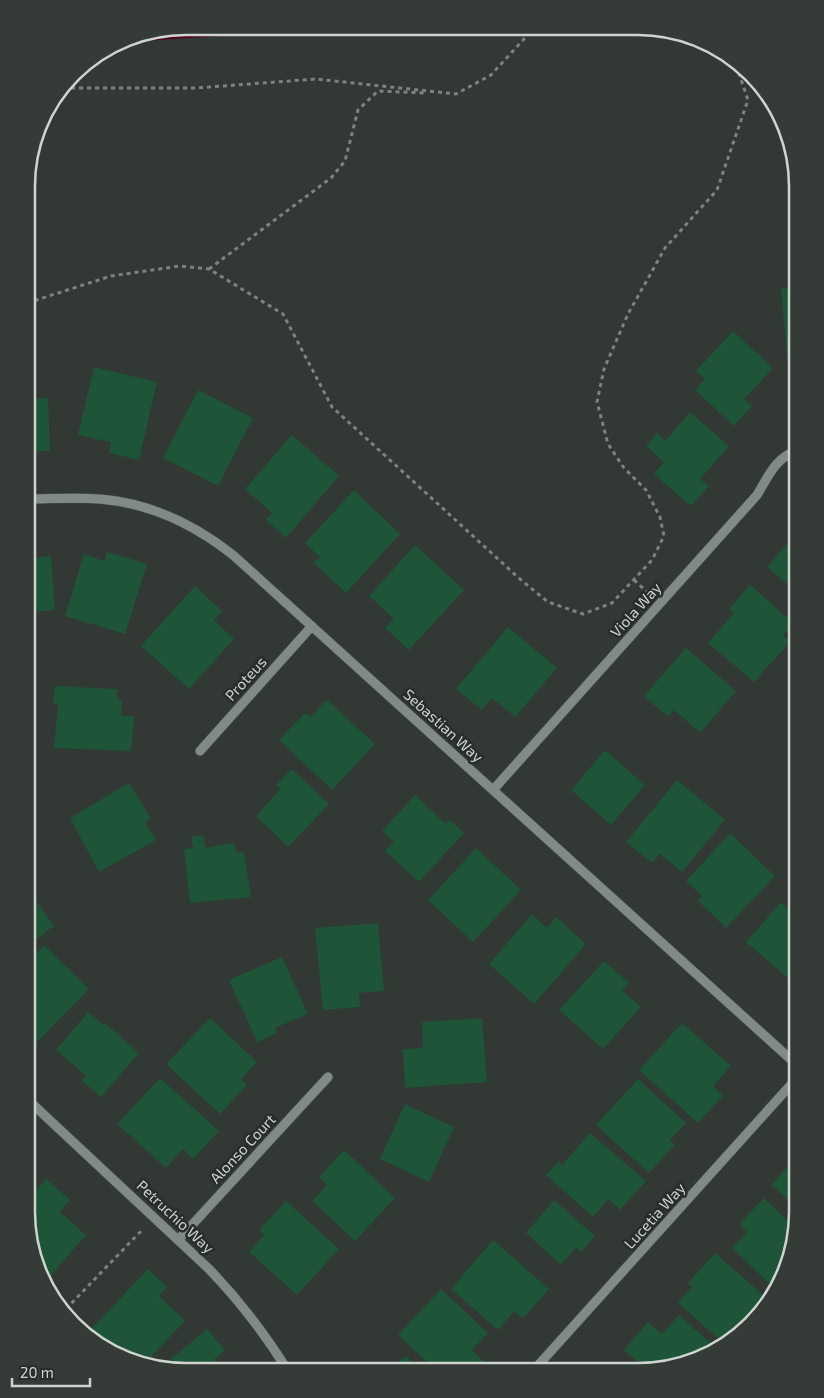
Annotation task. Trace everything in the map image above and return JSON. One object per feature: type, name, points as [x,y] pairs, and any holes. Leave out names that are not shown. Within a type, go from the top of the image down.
[{"type":"street","name":"Viola Way","points":[[493,790],[757,495],[773,468],[789,453]]},
{"type":"street","name":"Sebastian Way","points":[[35,499],[101,499],[129,503],[159,512],[188,524],[210,537],[233,555],[789,1057]]},
{"type":"street","name":"Proteus","points":[[200,751],[312,626]]},
{"type":"street","name":"Alonso Court","points":[[179,1239],[328,1077]]},
{"type":"street","name":"Lucetia Way","points":[[542,1363],[789,1087]]},
{"type":"street","name":"Petruchio Way","points":[[35,1106],[179,1239],[236,1296],[283,1363]]},
{"type":"path","points":[[209,269],[331,178],[345,161],[358,110],[378,91],[456,94],[491,75],[528,35]]},
{"type":"path","points":[[35,300],[111,276],[180,266],[209,269],[283,314],[332,406],[521,580],[548,602],[583,614],[612,603],[652,560],[664,536],[660,517],[646,490],[624,468],[608,444],[597,402],[604,369],[628,314],[665,248],[717,190],[731,154],[748,100],[739,74]]},
{"type":"path","points":[[70,88],[196,88],[316,79],[456,94]]},
{"type":"path","points":[[68,1307],[154,1216]]},
{"type":"building","points":[[789,288],[789,376],[781,289]]},
{"type":"building","points":[[733,331],[773,368],[744,399],[752,406],[734,426],[695,390],[705,379],[696,371]]},
{"type":"building","points":[[94,367],[157,382],[139,460],[109,453],[111,442],[78,435]]},
{"type":"building","points":[[198,390],[253,418],[218,486],[163,458]]},
{"type":"building","points":[[35,398],[48,398],[50,451],[35,451]]},
{"type":"building","points":[[690,412],[729,446],[700,479],[709,486],[691,506],[654,474],[664,462],[646,446],[657,433],[665,441]]},
{"type":"building","points":[[292,435],[339,476],[286,538],[266,520],[272,513],[245,489]]},
{"type":"building","points":[[354,490],[400,534],[346,593],[314,563],[320,557],[305,543]]},
{"type":"building","points":[[789,541],[789,585],[767,567]]},
{"type":"building","points":[[415,545],[464,590],[409,650],[385,628],[394,619],[369,596]]},
{"type":"building","points":[[107,552],[147,564],[125,634],[65,616],[84,554],[104,561]]},
{"type":"building","points":[[51,556],[55,610],[35,611],[35,557]]},
{"type":"building","points":[[750,585],[789,619],[789,628],[783,635],[789,643],[754,682],[708,643],[734,613],[729,609]]},
{"type":"building","points":[[195,586],[222,611],[214,620],[234,639],[189,689],[141,646]]},
{"type":"building","points":[[508,627],[557,668],[515,717],[492,698],[482,710],[456,689]]},
{"type":"building","points":[[686,648],[736,691],[700,733],[674,710],[668,717],[644,696]]},
{"type":"building","points":[[55,686],[117,689],[117,699],[122,700],[121,716],[134,716],[131,751],[54,748],[58,704],[53,704]]},
{"type":"building","points":[[327,700],[375,744],[332,790],[279,740],[305,713],[310,717]]},
{"type":"building","points":[[605,750],[645,785],[611,825],[571,790]]},
{"type":"building","points":[[292,769],[329,804],[288,847],[256,816],[280,789],[276,785]]},
{"type":"building","points":[[677,780],[725,820],[682,872],[660,854],[652,863],[626,842]]},
{"type":"building","points":[[129,783],[151,818],[145,822],[156,840],[99,872],[70,818]]},
{"type":"building","points":[[415,795],[446,824],[450,820],[464,833],[419,882],[385,851],[394,842],[382,831]]},
{"type":"building","points":[[730,833],[775,876],[726,928],[698,901],[702,896],[686,881]]},
{"type":"building","points":[[203,835],[206,848],[235,843],[236,853],[244,852],[251,897],[190,903],[184,849],[193,848],[191,837]]},
{"type":"building","points":[[476,848],[521,890],[473,942],[428,900]]},
{"type":"building","points":[[35,899],[54,926],[35,940]]},
{"type":"building","points":[[781,902],[789,909],[789,979],[746,942]]},
{"type":"building","points":[[532,914],[547,928],[556,917],[586,944],[534,1004],[489,964]]},
{"type":"building","points":[[378,923],[384,991],[359,993],[360,1007],[323,1010],[315,928]]},
{"type":"building","points":[[44,945],[89,989],[37,1042],[35,1040],[35,955]]},
{"type":"building","points":[[282,957],[308,1014],[275,1028],[277,1033],[257,1042],[229,980]]},
{"type":"building","points":[[604,961],[629,983],[622,990],[641,1007],[603,1049],[559,1010]]},
{"type":"building","points":[[88,1012],[103,1025],[105,1023],[139,1053],[101,1097],[82,1081],[86,1076],[56,1050]]},
{"type":"building","points":[[210,1018],[257,1062],[241,1079],[247,1085],[220,1114],[166,1064]]},
{"type":"building","points":[[482,1018],[487,1082],[405,1088],[403,1049],[423,1048],[422,1022]]},
{"type":"building","points":[[682,1023],[731,1066],[713,1086],[723,1096],[698,1123],[639,1070]]},
{"type":"building","points":[[160,1078],[219,1131],[193,1159],[183,1149],[166,1168],[117,1124]]},
{"type":"building","points":[[638,1079],[686,1123],[670,1140],[675,1145],[649,1173],[596,1125]]},
{"type":"building","points":[[405,1104],[454,1127],[429,1182],[380,1159]]},
{"type":"building","points":[[590,1133],[646,1181],[620,1210],[609,1199],[593,1217],[546,1175],[559,1161],[562,1165]]},
{"type":"building","points":[[344,1150],[395,1198],[355,1241],[312,1201],[327,1185],[319,1177]]},
{"type":"building","points":[[789,1165],[789,1201],[771,1185]]},
{"type":"building","points":[[46,1179],[70,1200],[60,1212],[86,1235],[49,1277],[38,1242],[35,1222],[35,1191]]},
{"type":"building","points":[[764,1198],[789,1222],[781,1261],[770,1284],[732,1248],[747,1232],[739,1224]]},
{"type":"building","points":[[554,1200],[595,1236],[581,1252],[576,1247],[561,1265],[526,1233]]},
{"type":"building","points":[[286,1201],[339,1249],[297,1295],[249,1252],[264,1235],[259,1230]]},
{"type":"building","points":[[493,1240],[549,1289],[523,1318],[514,1311],[498,1330],[451,1289]]},
{"type":"building","points":[[715,1253],[764,1296],[738,1326],[719,1340],[678,1303],[692,1287],[688,1283]]},
{"type":"building","points":[[148,1269],[167,1287],[159,1296],[185,1321],[149,1358],[128,1352],[110,1343],[92,1328]]},
{"type":"building","points":[[441,1289],[488,1333],[472,1350],[484,1362],[428,1363],[398,1335]]},
{"type":"building","points":[[679,1315],[712,1344],[696,1352],[658,1362],[639,1363],[624,1350],[648,1322],[662,1334]]},
{"type":"building","points":[[207,1329],[225,1350],[214,1360],[216,1363],[167,1362]]},
{"type":"building","points":[[408,1356],[411,1363],[395,1363]]}]
